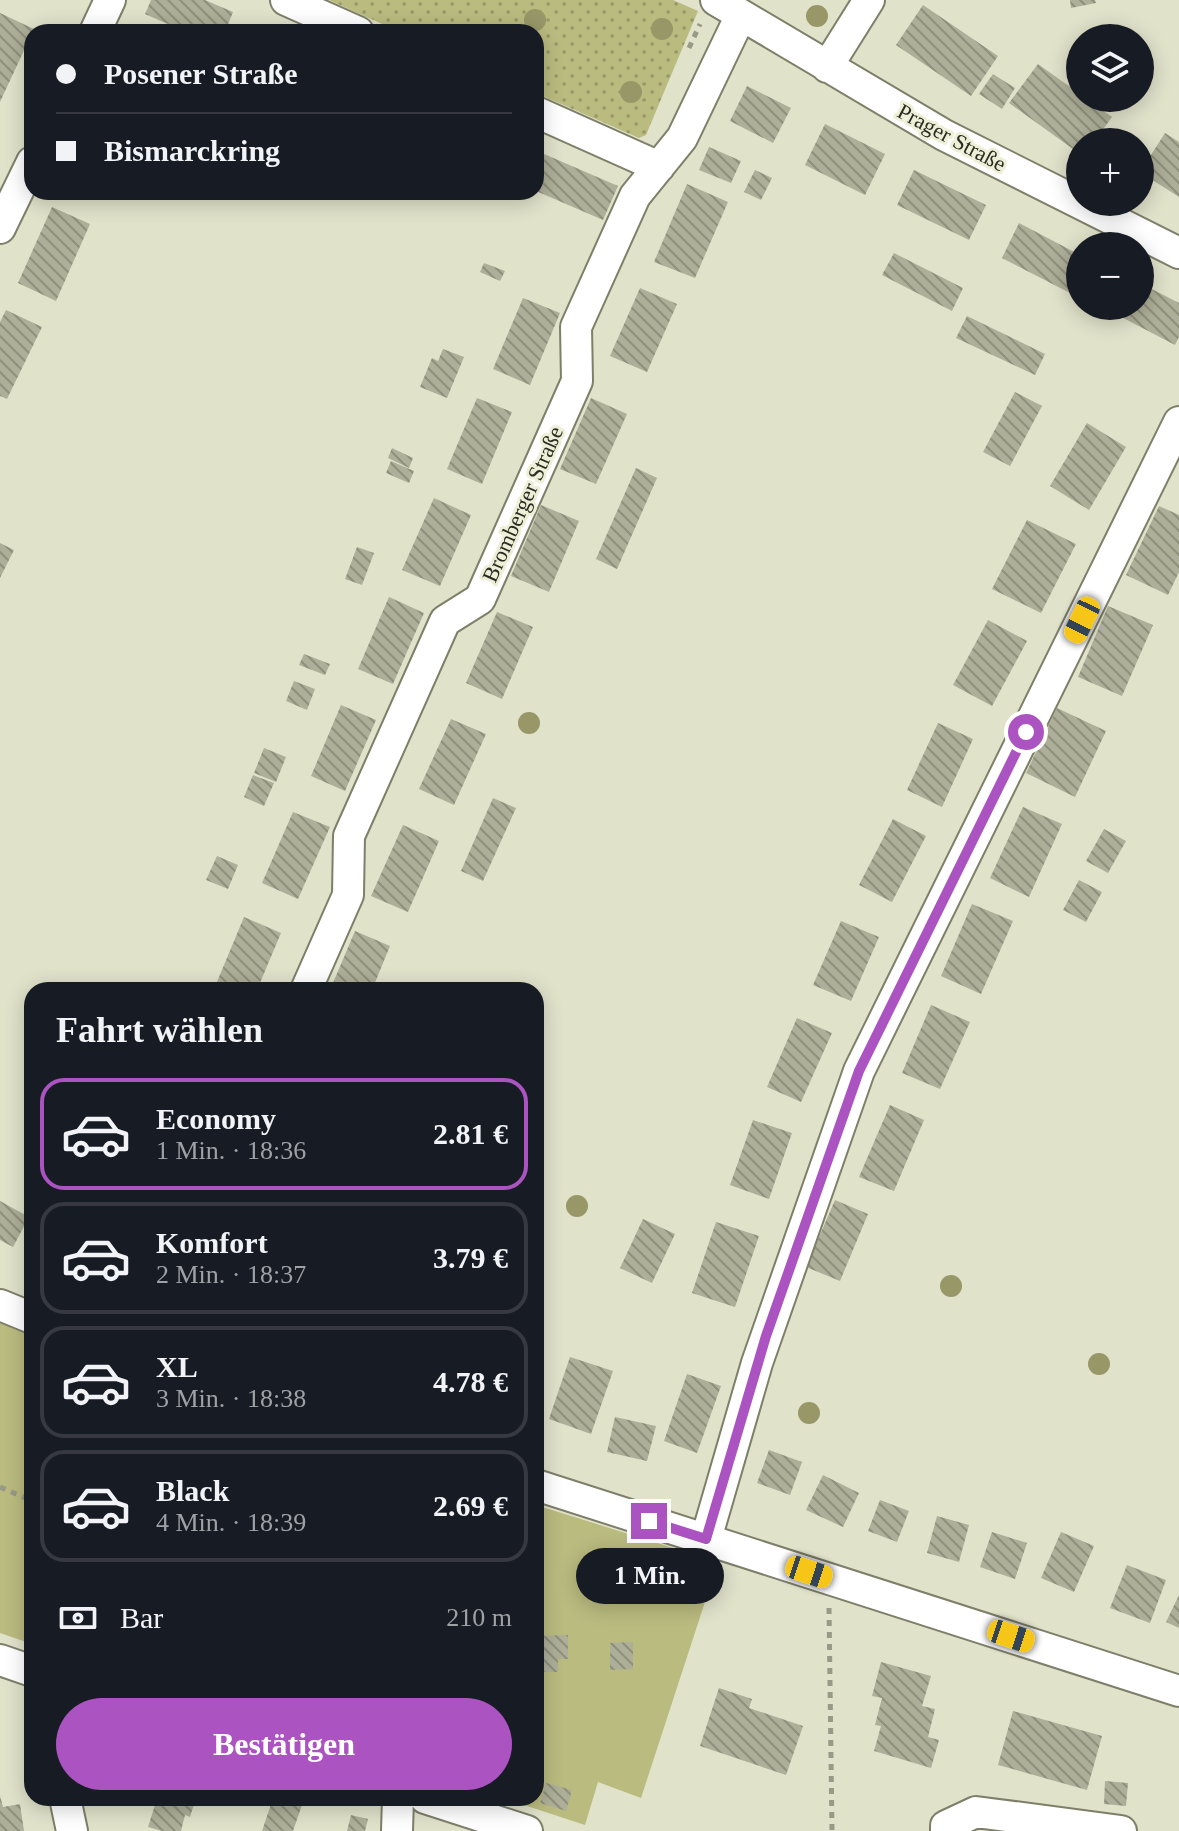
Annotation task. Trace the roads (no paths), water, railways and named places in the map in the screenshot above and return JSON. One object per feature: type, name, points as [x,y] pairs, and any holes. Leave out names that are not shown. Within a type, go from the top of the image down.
[{"type":"street","points":[[99,24],[110,0]]},
{"type":"street","points":[[286,0],[340,24]]},
{"type":"street","points":[[827,67],[869,0]]},
{"type":"street","name":"Prager Straße","points":[[732,6],[827,67],[944,135],[1179,253]]},
{"type":"street","name":"Bromberger Straße","points":[[310,982],[348,895],[349,836],[445,621],[480,599],[577,381],[576,327],[635,196],[682,138],[732,6]]},
{"type":"street","points":[[544,116],[659,167]]},
{"type":"street","points":[[0,228],[24,178]]},
{"type":"street","points":[[706,1539],[762,1350],[859,1071],[1179,422]]},
{"type":"street","points":[[0,1305],[24,1315]]},
{"type":"street","points":[[544,1488],[1179,1691]]},
{"type":"street","points":[[0,1660],[24,1668]]},
{"type":"street","points":[[67,1806],[72,1831]]},
{"type":"street","points":[[397,1831],[398,1806]]},
{"type":"street","points":[[450,1806],[527,1831]]},
{"type":"street","points":[[946,1831],[946,1826],[976,1812],[1121,1831]]}]
